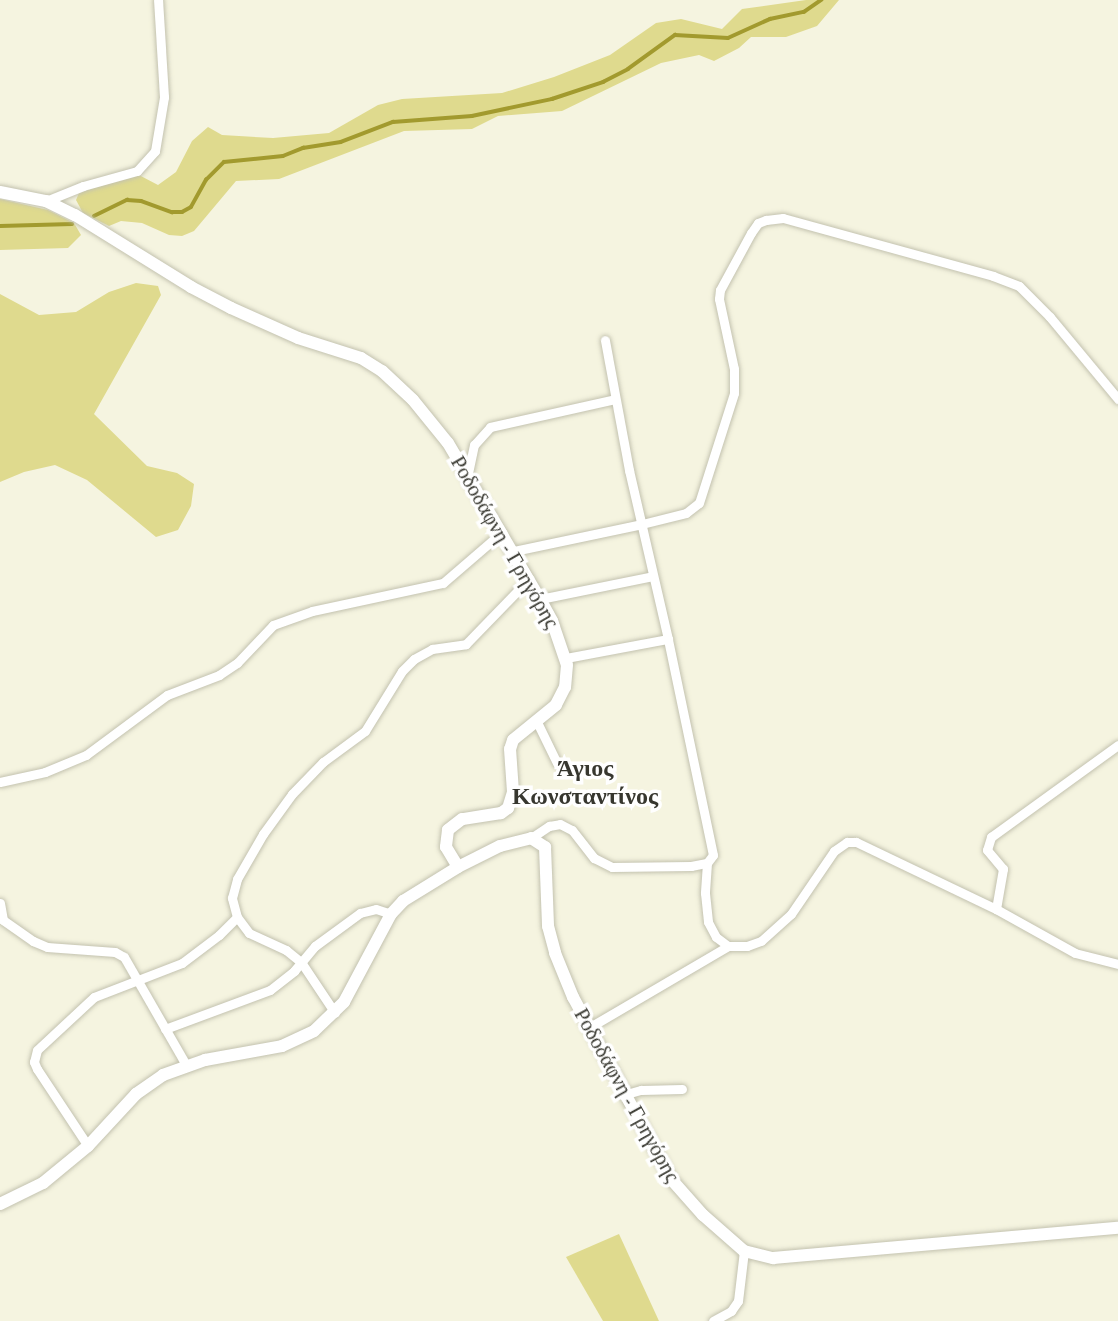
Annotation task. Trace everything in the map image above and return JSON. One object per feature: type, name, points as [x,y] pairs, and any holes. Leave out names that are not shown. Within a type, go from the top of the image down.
[{"type":"main road","name":"Ροδοδάφνη - Γρηγόρης","points":[[0,192],[46,201],[75,215],[191,287],[231,308],[298,338],[361,358],[382,371],[429,418],[468,473],[540,599],[566,658],[567,677],[556,705],[517,734],[510,749],[513,792],[508,808],[502,813],[462,819],[448,830],[446,847],[458,867]]},
{"type":"main road","name":"Ροδοδάφνη - Γρηγόρης","points":[[531,838],[545,847],[546,908],[555,953],[564,979],[623,1094],[671,1179],[703,1215],[744,1251]]},
{"type":"main road","points":[[0,1204],[43,1183],[88,1146],[136,1094],[163,1075],[186,1065],[289,1043],[314,1031],[335,1013],[353,988],[391,914],[413,894],[500,846],[531,838]]},
{"type":"main road","points":[[744,1251],[773,1258],[1118,1228]]},
{"type":"street","points":[[46,201],[83,186],[136,171],[155,151],[164,97],[158,0]]},
{"type":"street","points":[[514,551],[686,513],[703,497],[735,379],[719,299],[720,290],[751,233],[758,223],[766,220],[783,218],[993,276],[1019,286],[1050,317],[1118,398]]},
{"type":"street","points":[[605,340],[615,399],[713,847],[713,855],[707,863],[705,894],[708,922],[716,937],[728,946]]},
{"type":"street","points":[[468,473],[474,445],[490,427],[615,399]]},
{"type":"street","points":[[0,782],[45,772],[86,755],[167,695],[219,675],[237,663],[273,625],[312,611],[443,583],[502,532]]},
{"type":"street","points":[[540,599],[653,576]]},
{"type":"street","points":[[335,1013],[301,962],[286,950],[249,933],[237,916],[232,898],[237,879],[263,834],[292,793],[323,762],[365,730],[402,671],[414,659],[432,649],[467,644],[529,579]]},
{"type":"street","points":[[566,658],[668,639]]},
{"type":"street","points":[[536,720],[557,763]]},
{"type":"street","points":[[996,909],[1003,869],[987,850],[991,836],[1118,746]]},
{"type":"street","points":[[531,838],[554,824],[560,824],[572,830],[594,858],[612,867],[691,866],[707,863]]},
{"type":"street","points":[[590,1027],[728,946],[754,944],[781,924],[811,888],[825,862],[847,842],[869,847],[996,909],[1075,953],[1118,964]]},
{"type":"street","points":[[0,903],[3,920],[20,934],[47,947],[115,951],[124,957],[186,1065]]},
{"type":"street","points":[[165,1029],[262,994],[280,984],[315,946],[360,913],[376,909],[391,914]]},
{"type":"street","points":[[88,1146],[37,1069],[34,1055],[41,1045],[94,996],[191,957],[237,916]]},
{"type":"street","points":[[623,1094],[641,1090],[682,1089]]},
{"type":"street","points":[[713,1321],[731,1311],[738,1301],[744,1251]]},
{"type":"shaded area","points":[[806,0],[839,0],[817,26],[786,37],[751,37],[739,48],[714,61],[699,55],[661,63],[562,111],[498,116],[472,129],[404,131],[279,179],[236,181],[194,231],[182,236],[169,235],[142,223],[121,221],[109,226],[83,213],[76,200],[79,193],[137,174],[158,185],[176,172],[192,141],[208,127],[222,135],[273,138],[329,133],[378,105],[402,99],[502,93],[554,77],[610,55],[656,23],[681,19],[722,29],[742,9]]},
{"type":"shaded area","points":[[0,199],[48,210],[74,223],[81,235],[68,248],[0,250]]},
{"type":"shaded area","points":[[136,283],[158,286],[161,295],[94,414],[147,466],[177,473],[194,484],[191,506],[178,530],[156,537],[87,480],[55,465],[24,472],[0,482],[0,294],[39,315],[76,312],[109,292]]},
{"type":"shaded area","points":[[619,1234],[659,1321],[603,1321],[566,1257]]},
{"type":"waterway","points":[[94,216],[127,200],[141,201],[172,212],[182,212],[191,207],[206,180],[224,162],[283,156],[303,148],[341,142],[393,122],[472,116],[552,99],[603,82],[628,69],[675,35],[728,38],[770,19],[804,12],[821,0]]},
{"type":"waterway","points":[[0,226],[72,224]]},
{"type":"district","name":"Άγιος Κωνσταντίνος","points":[[585,782]]}]
